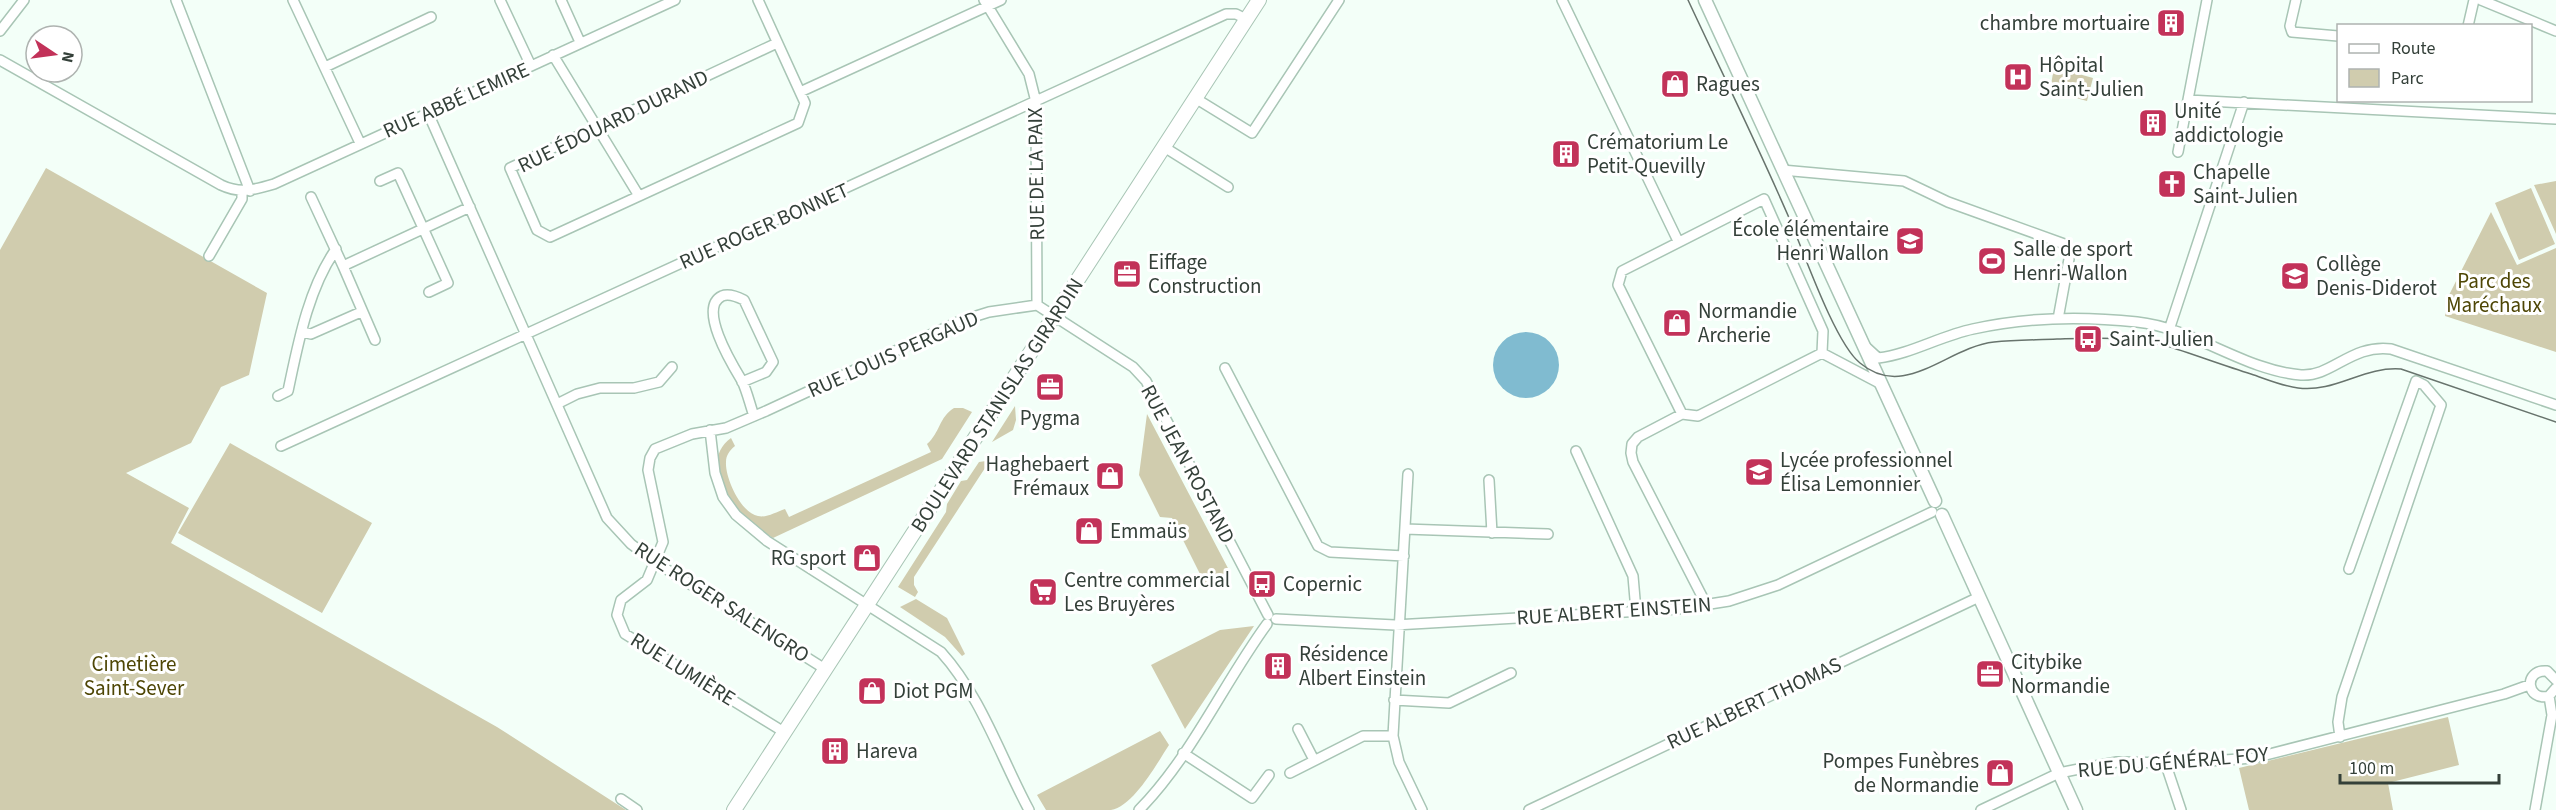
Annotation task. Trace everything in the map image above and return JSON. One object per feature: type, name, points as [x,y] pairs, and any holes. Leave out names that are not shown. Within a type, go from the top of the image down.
[{"type":"main road","name":"BOULEVARD STANISLAS GIRARDIN","points":[[734,810],[1259,0]]},
{"type":"street","points":[[0,31],[24,0]]},
{"type":"street","points":[[176,0],[242,191],[242,199],[209,256]]},
{"type":"street","points":[[293,0],[360,143]]},
{"type":"street","points":[[500,0],[531,66]]},
{"type":"street","points":[[561,0],[580,42]]},
{"type":"street","name":"RUE ABBÉ LEMIRE","points":[[242,191],[274,184],[675,0]]},
{"type":"street","points":[[553,55],[639,196],[798,123],[805,103],[758,0]]},
{"type":"street","points":[[800,92],[986,3],[1001,0]]},
{"type":"street","points":[[1195,98],[1252,133],[1339,0]]},
{"type":"street","points":[[1562,0],[1678,241]]},
{"type":"street","points":[[1705,0],[1936,509],[1979,597],[2076,810]]},
{"type":"street","points":[[2178,152],[2207,0]]},
{"type":"street","points":[[2296,0],[2290,26],[2292,32],[2337,36]]},
{"type":"street","points":[[2468,24],[2474,0]]},
{"type":"street","points":[[2481,0],[2556,31]]},
{"type":"street","name":"RUE DE LA PAIX","points":[[986,3],[1029,74],[1036,102],[1037,305]]},
{"type":"street","name":"RUE ROGER BONNET","points":[[280,446],[1227,14],[1236,14],[1246,20]]},
{"type":"street","points":[[325,68],[431,17]]},
{"type":"street","name":"RUE ÉDOUARD DURAND","points":[[639,196],[550,237],[537,230],[510,168],[777,43]]},
{"type":"street","points":[[0,60],[242,191]]},
{"type":"street","points":[[2188,100],[2556,119]]},
{"type":"street","points":[[2169,330],[2244,102]]},
{"type":"street","name":"RUE ROGER SALENGRO","points":[[428,113],[607,518],[631,544],[656,562],[825,669]]},
{"type":"street","points":[[1164,147],[1228,187]]},
{"type":"street","points":[[1782,170],[1904,181],[1948,202],[2067,244],[2069,259],[2058,319]]},
{"type":"street","points":[[380,181],[398,173],[448,283],[429,292]]},
{"type":"street","points":[[311,197],[375,340]]},
{"type":"street","points":[[1682,414],[1618,285],[1622,271],[1764,199],[1823,331],[1822,354]]},
{"type":"street","points":[[343,266],[470,207]]},
{"type":"street","points":[[278,396],[288,391],[302,332],[319,280],[336,249]]},
{"type":"street","points":[[742,382],[766,372],[773,362],[744,300],[727,295],[719,297],[715,304],[716,328],[730,364],[742,382],[754,416]]},
{"type":"street","points":[[1037,305],[1054,316]]},
{"type":"street","name":"RUE LOUIS PERGAUD","points":[[656,562],[663,542],[648,470],[650,458],[655,449],[668,442],[710,430],[726,428],[960,321],[990,312],[1037,305]]},
{"type":"street","points":[[302,332],[311,334],[361,312]]},
{"type":"street","name":"RUE JEAN ROSTAND","points":[[1054,316],[1133,367],[1146,381],[1270,619]]},
{"type":"street","points":[[1862,343],[1878,358],[1896,356],[1972,329],[2033,320],[2136,322],[2169,330],[2239,357],[2301,375],[2322,370],[2370,348],[2391,349],[2556,405]]},
{"type":"street","points":[[1822,354],[1881,384]]},
{"type":"street","points":[[1707,606],[1633,462],[1632,444],[1638,438],[1682,414],[1698,416],[1822,354]]},
{"type":"street","points":[[557,404],[577,394],[600,388],[634,388],[659,382],[672,367]]},
{"type":"street","points":[[1225,368],[1318,546],[1330,552],[1404,556]]},
{"type":"street","points":[[2340,737],[2338,722],[2342,697],[2441,405],[2424,385],[2415,381],[2349,568]]},
{"type":"street","points":[[710,430],[715,473],[723,496],[736,515],[767,541],[941,652],[955,667],[970,692],[1029,810]]},
{"type":"street","points":[[1576,451],[1633,576],[1636,611]]},
{"type":"street","points":[[1408,474],[1393,736],[1398,762],[1422,810]]},
{"type":"street","points":[[1489,480],[1492,533]]},
{"type":"street","name":"RUE ALBERT EINSTEIN","points":[[1270,619],[1400,625],[1707,606],[1754,595],[1778,585],[1936,509]]},
{"type":"street","points":[[1405,530],[1548,534]]},
{"type":"street","name":"RUE LUMIÈRE","points":[[656,562],[646,580],[621,600],[617,615],[625,634],[784,732]]},
{"type":"street","name":"RUE ALBERT THOMAS","points":[[1529,810],[1979,597]]},
{"type":"street","points":[[1139,810],[1154,795],[1183,753],[1270,619]]},
{"type":"street","name":"RUE DU GÉNÉRAL FOY","points":[[1981,810],[2060,773],[2117,762],[2254,758],[2504,694],[2529,685],[2532,677],[2539,671],[2554,674]]},
{"type":"street","points":[[1394,700],[1449,703],[1511,673]]},
{"type":"street","points":[[2529,685],[2536,696],[2549,696],[2556,688]]},
{"type":"street","points":[[2535,810],[2552,715],[2549,696]]},
{"type":"street","points":[[1298,729],[1314,760]]},
{"type":"street","points":[[1290,773],[1363,736],[1393,736]]},
{"type":"street","points":[[1183,753],[1252,798],[1269,775]]},
{"type":"street","points":[[2165,762],[2181,810]]},
{"type":"street","points":[[621,799],[637,810]]},
{"type":"green space","points":[[2054,67],[2093,78],[2087,101],[2050,91]]},
{"type":"green space","name":"Cimetière Saint-Sever","points":[[46,168],[267,293],[249,375],[221,387],[191,443],[126,473],[189,508],[171,543],[497,727],[626,810],[0,810],[0,250]]},
{"type":"green space","name":"Parc des Maréchaux","points":[[2556,181],[2556,234],[2534,185]]},
{"type":"green space","points":[[2531,188],[2555,244],[2519,260],[2495,203]]},
{"type":"green space","name":"Parc des Maréchaux","points":[[2491,212],[2517,265],[2556,248],[2556,352],[2445,316],[2448,297]]},
{"type":"green space","points":[[1015,406],[1016,420],[1013,430],[992,442]]},
{"type":"green space","points":[[954,408],[963,408],[972,412],[942,459],[773,538],[744,518],[721,484],[718,459],[722,448],[731,438],[735,446],[726,459],[726,469],[740,502],[746,509],[758,516],[785,509],[789,517],[931,452],[927,444],[935,435],[945,416]]},
{"type":"green space","points":[[1147,414],[1230,572],[1205,584],[1172,518],[1160,517],[1139,475]]},
{"type":"green space","points":[[230,443],[372,523],[322,613],[178,533]]},
{"type":"green space","points":[[986,461],[987,465],[914,577],[914,585],[918,592],[915,597],[898,587],[946,512],[947,504],[961,481],[967,480],[979,462]]},
{"type":"green space","points":[[916,599],[947,618],[965,654],[962,656],[945,637],[900,607]]},
{"type":"green space","points":[[1254,626],[1185,729],[1151,665],[1220,630]]},
{"type":"green space","points":[[2448,717],[2459,765],[2388,783],[2393,810],[2249,810],[2239,768]]},
{"type":"green space","points":[[1160,731],[1169,745],[1144,783],[1120,807],[1111,810],[1046,810],[1037,795]]},
{"type":"water","points":[[1526,332],[1539,334],[1554,347],[1559,365],[1557,378],[1544,393],[1526,398],[1513,396],[1498,383],[1493,365],[1495,352],[1508,337]]},
{"type":"tram line","points":[[1688,0],[1778,192],[1840,337],[1860,363],[1877,373],[1893,376],[1910,374],[1977,346],[1994,342],[2084,338],[2124,339],[2164,345],[2298,388],[2324,387],[2374,371],[2401,369],[2556,422]]},
{"type":"place","name":"chambre mortuaire","points":[[2171,23]]},
{"type":"place","name":"Hôpital Saint-Julien","points":[[2018,77]]},
{"type":"place","name":"Ragues","points":[[1675,84]]},
{"type":"place","name":"Unité addictologie","points":[[2153,123]]},
{"type":"place","name":"Crématorium Le Petit-Quevilly","points":[[1566,154]]},
{"type":"place","name":"Chapelle Saint-Julien","points":[[2172,184]]},
{"type":"place","name":"École élémentaire Henri Wallon","points":[[1910,241]]},
{"type":"place","name":"Salle de sport Henri-Wallon","points":[[1992,261]]},
{"type":"place","name":"Eiffage Construction","points":[[1127,274]]},
{"type":"place","name":"Collège Denis-Diderot","points":[[2295,276]]},
{"type":"place","name":"Normandie Archerie","points":[[1677,323]]},
{"type":"place","name":"Saint-Julien","points":[[2088,339]]},
{"type":"place","name":"Pygma","points":[[1050,387]]},
{"type":"place","name":"Lycée professionnel Élisa Lemonnier","points":[[1759,472]]},
{"type":"place","name":"Haghebaert Frémaux","points":[[1110,476]]},
{"type":"place","name":"Emmaüs","points":[[1089,531]]},
{"type":"place","name":"RG sport","points":[[867,558]]},
{"type":"place","name":"Copernic","points":[[1262,584]]},
{"type":"place","name":"Centre commercial Les Bruyères","points":[[1043,592]]},
{"type":"place","name":"Résidence Albert Einstein","points":[[1278,666]]},
{"type":"place","name":"Citybike Normandie","points":[[1990,674]]},
{"type":"place","name":"Diot PGM","points":[[872,691]]},
{"type":"place","name":"Hareva","points":[[835,751]]},
{"type":"place","name":"Pompes Funèbres de Normandie","points":[[2000,773]]}]
